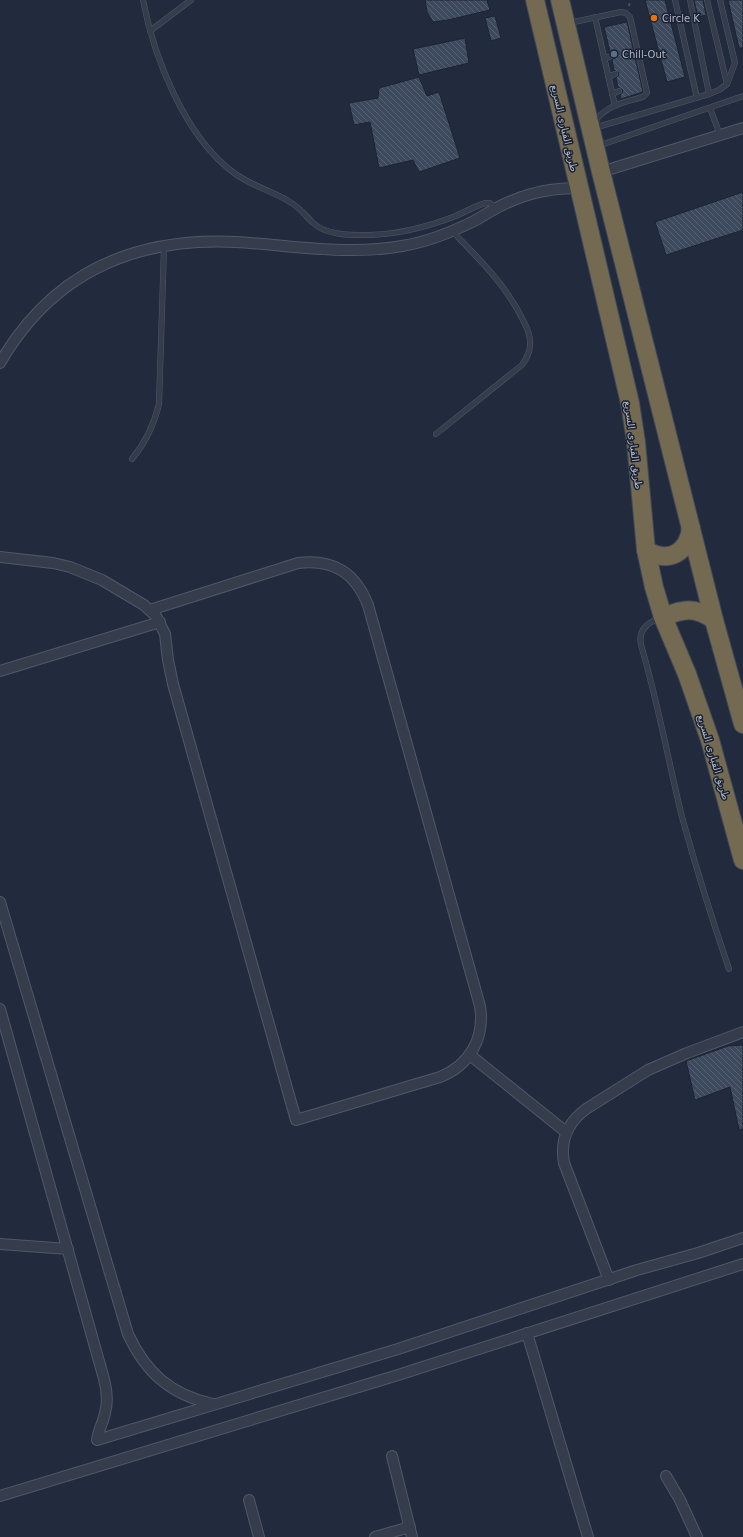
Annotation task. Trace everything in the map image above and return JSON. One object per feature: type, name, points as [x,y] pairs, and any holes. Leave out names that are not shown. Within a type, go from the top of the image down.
[{"type":"highway","name":"طريق القبارى السريع","points":[[535,0],[630,403],[636,442],[646,550],[654,587],[663,617],[687,674],[710,740],[743,860]]},
{"type":"highway","points":[[560,0],[601,172],[714,620],[743,724]]},
{"type":"highway","points":[[646,550],[654,555],[663,557],[676,554],[686,545],[690,537],[691,528]]},
{"type":"highway","points":[[663,617],[677,611],[692,610],[707,615],[714,620]]},
{"type":"street","points":[[601,172],[743,128]]},
{"type":"street","points":[[0,364],[13,342],[34,316],[64,288],[98,267],[117,258],[164,247],[212,242],[236,242],[352,250],[378,250],[428,240],[452,231],[476,220],[495,208],[530,194],[552,190],[579,188]]},
{"type":"street","points":[[0,557],[53,563],[86,572],[107,582],[150,610],[160,622],[165,634],[168,660],[175,691],[296,1120],[440,1077],[453,1070],[470,1055],[479,1037],[482,1016],[368,605],[362,591],[353,579],[341,570],[328,564],[313,562],[298,563],[150,610]]},
{"type":"street","points":[[0,671],[160,622]]},
{"type":"street","points":[[0,902],[128,1334],[135,1350],[144,1364],[168,1386],[183,1395],[198,1401],[215,1405]]},
{"type":"street","points":[[0,1009],[107,1390],[105,1413],[97,1440],[398,1349],[609,1280],[698,1254],[743,1238]]},
{"type":"street","points":[[609,1280],[564,1163],[562,1148],[569,1126],[579,1114],[642,1073],[681,1055],[743,1032]]},
{"type":"street","points":[[470,1055],[566,1132]]},
{"type":"street","points":[[0,1244],[68,1249]]},
{"type":"street","points":[[0,1496],[398,1375],[743,1264]]},
{"type":"street","points":[[527,1333],[588,1537]]},
{"type":"street","points":[[392,1456],[412,1537]]},
{"type":"street","points":[[666,1476],[680,1500],[698,1537]]},
{"type":"street","points":[[249,1500],[259,1537]]},
{"type":"street","points":[[375,1537],[410,1527]]},
{"type":"lane","points":[[143,0],[150,31],[159,60],[173,91],[198,136],[214,156],[223,164],[245,180],[291,202],[319,228],[335,233],[370,235],[382,234],[431,224],[486,203],[490,203],[495,208]]},
{"type":"lane","points":[[150,31],[191,0]]},
{"type":"lane","points":[[674,0],[697,98]]},
{"type":"lane","points":[[690,0],[709,94]]},
{"type":"lane","points":[[707,0],[726,84]]},
{"type":"lane","points":[[591,129],[720,90],[726,84],[735,60],[720,0]]},
{"type":"lane","points":[[566,24],[621,12],[626,13],[630,17],[634,45],[642,79],[647,91],[645,96],[615,106],[601,114],[591,129]]},
{"type":"lane","points":[[594,18],[615,106]]},
{"type":"lane","points":[[604,59],[611,56]]},
{"type":"lane","points":[[608,77],[615,74]]},
{"type":"lane","points":[[612,94],[619,91]]},
{"type":"lane","points":[[596,147],[743,96]]},
{"type":"lane","points":[[710,108],[720,135]]},
{"type":"lane","points":[[436,434],[522,365],[529,353],[530,346],[528,331],[510,297],[492,272],[452,231]]},
{"type":"lane","points":[[132,459],[140,449],[152,428],[159,404],[164,247]]},
{"type":"lane","points":[[663,617],[651,621],[643,629],[640,640],[654,691],[683,818],[729,969]]},
{"type":"building","points":[[425,0],[487,0],[490,10],[433,22],[427,12]]},
{"type":"building","points":[[645,0],[665,0],[685,77],[667,82]]},
{"type":"building","points":[[694,0],[703,0],[706,15],[698,17]]},
{"type":"building","points":[[728,0],[743,0],[743,48],[739,48]]},
{"type":"building","points":[[495,16],[501,38],[491,41],[485,18]]},
{"type":"building","points":[[627,22],[643,92],[621,99],[620,95],[623,90],[618,87],[616,78],[619,73],[614,70],[612,60],[615,55],[610,52],[604,27]]},
{"type":"building","points":[[465,38],[469,63],[419,75],[413,49]]},
{"type":"building","points":[[419,77],[427,96],[439,92],[460,158],[419,172],[413,160],[379,168],[370,122],[354,125],[349,103],[378,98],[379,88]]},
{"type":"building","points":[[743,192],[743,230],[666,255],[655,222]]},
{"type":"building","points":[[743,1045],[743,1129],[739,1130],[730,1087],[695,1100],[686,1061],[728,1046]]},
{"type":"place","name":"Circle K","points":[[654,18]]},
{"type":"place","name":"Chill-Out","points":[[614,54]]}]
